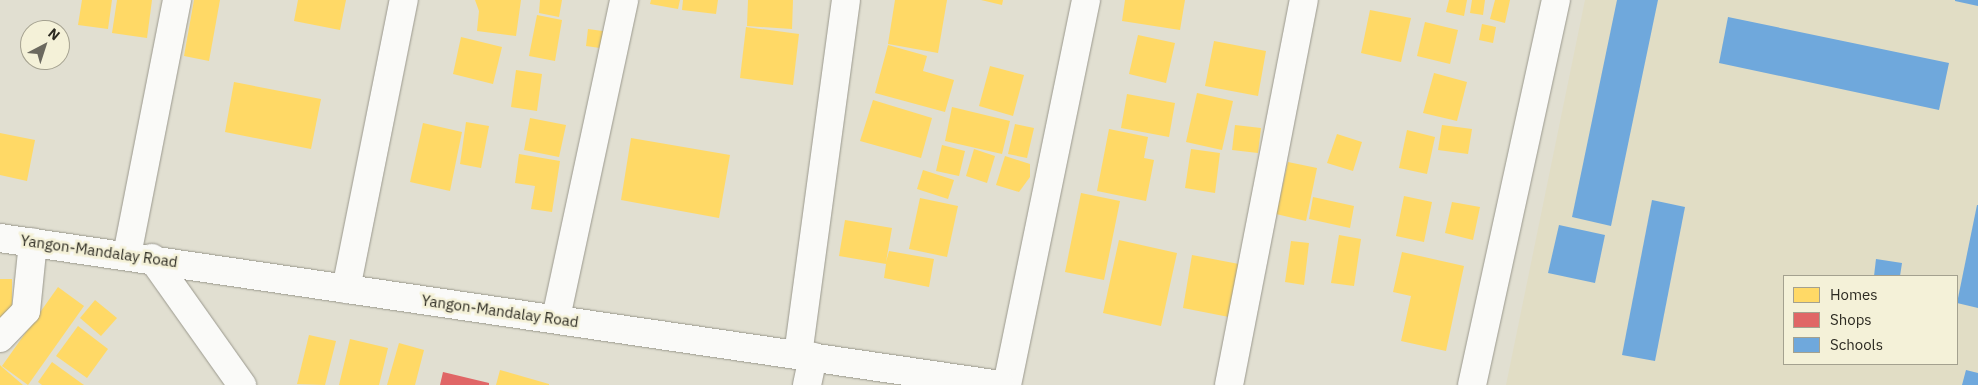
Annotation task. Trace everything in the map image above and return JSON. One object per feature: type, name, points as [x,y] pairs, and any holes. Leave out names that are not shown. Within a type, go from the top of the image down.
[{"type":"main road","points":[[177,0],[140,256],[242,385]]},
{"type":"main road","points":[[346,289],[404,0]]},
{"type":"main road","points":[[556,318],[624,0]]},
{"type":"main road","points":[[807,385],[805,356],[846,0]]},
{"type":"main road","points":[[1007,385],[1086,0]]},
{"type":"main road","points":[[1230,385],[1304,0]]},
{"type":"main road","points":[[1472,385],[1556,0]]},
{"type":"main road","name":"Yangon-Mandalay Road","points":[[0,238],[140,256],[346,289],[556,318],[1000,385]]},
{"type":"main road","points":[[0,338],[26,311],[33,242]]},
{"type":"shaded area","points":[[1585,0],[1978,0],[1978,385],[1506,385]]},
{"type":"building: Homes","points":[[82,0],[112,0],[108,29],[78,25]]},
{"type":"building: Homes","points":[[117,0],[152,0],[147,38],[112,33]]},
{"type":"building: Homes","points":[[194,0],[220,0],[209,61],[184,56]]},
{"type":"building: Homes","points":[[298,0],[346,0],[340,30],[294,21]]},
{"type":"building: Homes","points":[[475,0],[521,0],[516,36],[477,31],[479,11]]},
{"type":"building: Homes","points":[[540,0],[562,0],[559,17],[539,13]]},
{"type":"building: Homes","points":[[651,0],[680,0],[678,9],[650,4]]},
{"type":"building: Homes","points":[[683,0],[718,0],[716,14],[682,10]]},
{"type":"building: Homes","points":[[748,0],[793,0],[792,29],[747,26]]},
{"type":"building: Homes","points":[[895,0],[947,0],[938,53],[888,44]]},
{"type":"building: Homes","points":[[981,0],[1003,0],[1002,5]]},
{"type":"building: Homes","points":[[1125,0],[1185,0],[1180,30],[1122,21]]},
{"type":"building: Homes","points":[[1449,0],[1467,0],[1464,16],[1446,12]]},
{"type":"building: Homes","points":[[1472,0],[1485,0],[1483,15],[1470,13]]},
{"type":"building: Homes","points":[[1495,0],[1510,0],[1505,23],[1490,19]]},
{"type":"building: Homes","points":[[1370,10],[1411,18],[1401,62],[1361,53]]},
{"type":"building: Homes","points":[[537,15],[562,20],[555,61],[529,56]]},
{"type":"building: Homes","points":[[1425,22],[1458,30],[1450,64],[1417,56]]},
{"type":"building: Homes","points":[[1482,24],[1496,27],[1493,43],[1479,40]]},
{"type":"building: Homes","points":[[746,27],[799,34],[793,85],[740,78]]},
{"type":"building: Homes","points":[[588,29],[610,32],[607,49],[586,46]]},
{"type":"building: Homes","points":[[1138,35],[1175,43],[1166,83],[1129,74]]},
{"type":"building: Homes","points":[[461,37],[502,47],[493,84],[453,74]]},
{"type":"building: Homes","points":[[1214,41],[1266,51],[1258,96],[1205,86]]},
{"type":"building: Homes","points":[[888,45],[927,56],[923,71],[954,80],[945,112],[875,93]]},
{"type":"building: Homes","points":[[990,66],[1024,75],[1013,116],[979,106]]},
{"type":"building: Homes","points":[[516,70],[542,74],[537,111],[511,107]]},
{"type":"building: Homes","points":[[1434,73],[1467,82],[1457,121],[1423,113]]},
{"type":"building: Homes","points":[[234,82],[321,99],[311,149],[225,132]]},
{"type":"building: Homes","points":[[1197,93],[1233,101],[1222,150],[1186,142]]},
{"type":"building: Homes","points":[[1127,94],[1175,103],[1169,137],[1121,128]]},
{"type":"building: Homes","points":[[873,100],[932,118],[921,158],[860,141]]},
{"type":"building: Homes","points":[[952,107],[1010,121],[1002,154],[945,141]]},
{"type":"building: Homes","points":[[530,118],[566,125],[559,157],[524,150]]},
{"type":"building: Homes","points":[[466,122],[489,126],[481,168],[460,164]]},
{"type":"building: Homes","points":[[423,123],[462,132],[450,191],[410,182]]},
{"type":"building: Homes","points":[[1015,124],[1034,128],[1027,158],[1008,154]]},
{"type":"building: Homes","points":[[1235,125],[1261,128],[1258,153],[1232,150]]},
{"type":"building: Homes","points":[[1442,125],[1472,129],[1468,154],[1438,150]]},
{"type":"building: Homes","points":[[1109,129],[1148,137],[1144,158],[1154,160],[1146,201],[1097,191]]},
{"type":"building: Homes","points":[[1407,130],[1435,137],[1427,174],[1399,168]]},
{"type":"building: Homes","points":[[0,133],[35,140],[27,181],[0,175]]},
{"type":"building: Homes","points":[[1337,134],[1362,142],[1353,171],[1327,163]]},
{"type":"building: Homes","points":[[631,138],[730,155],[719,218],[621,200]]},
{"type":"building: Homes","points":[[942,145],[965,151],[959,176],[936,171]]},
{"type":"building: Homes","points":[[974,149],[995,156],[987,183],[966,176]]},
{"type":"building: Homes","points":[[1191,149],[1220,153],[1215,193],[1185,188]]},
{"type":"building: Homes","points":[[519,154],[560,161],[552,212],[531,209],[535,186],[515,183]]},
{"type":"building: Homes","points":[[1005,156],[1030,164],[1030,177],[1019,192],[996,185]]},
{"type":"building: Homes","points":[[1288,162],[1317,168],[1306,221],[1276,214]]},
{"type":"building: Homes","points":[[923,170],[954,180],[948,199],[917,189]]},
{"type":"building: Homes","points":[[1081,193],[1120,201],[1104,280],[1065,272]]},
{"type":"building: Homes","points":[[1404,196],[1432,202],[1424,242],[1396,236]]},
{"type":"building: Homes","points":[[1313,197],[1354,206],[1350,228],[1309,219]]},
{"type":"building: Homes","points":[[920,198],[958,206],[947,257],[909,249]]},
{"type":"building: Homes","points":[[1452,202],[1480,207],[1473,240],[1445,233]]},
{"type":"building: Homes","points":[[845,220],[892,228],[886,262],[889,251],[934,259],[929,287],[884,278],[886,264],[839,256]]},
{"type":"building: Homes","points":[[1339,235],[1361,239],[1354,286],[1331,283]]},
{"type":"building: Homes","points":[[1119,240],[1177,253],[1161,326],[1103,313]]},
{"type":"building: Homes","points":[[1291,241],[1309,243],[1304,285],[1285,282]]},
{"type":"building: Homes","points":[[1402,252],[1464,266],[1446,351],[1401,341],[1411,296],[1393,292]]},
{"type":"building: Homes","points":[[1192,255],[1244,265],[1234,318],[1183,308]]},
{"type":"building: Homes","points":[[0,279],[12,279],[12,316],[0,329]]},
{"type":"building: Homes","points":[[58,287],[84,306],[28,385],[2,366]]},
{"type":"building: Homes","points":[[95,300],[117,318],[101,336],[80,318]]},
{"type":"building: Homes","points":[[78,326],[108,349],[87,378],[56,356]]},
{"type":"building: Homes","points":[[309,335],[336,341],[325,385],[297,384]]},
{"type":"building: Homes","points":[[350,339],[388,348],[379,385],[339,385]]},
{"type":"building: Homes","points":[[399,343],[424,350],[415,385],[387,385]]},
{"type":"building: Homes","points":[[52,362],[84,385],[42,385],[38,382]]},
{"type":"building: Homes","points":[[0,365],[2,367],[23,385],[0,385]]},
{"type":"building: Homes","points":[[500,370],[549,384],[549,385],[496,385]]},
{"type":"building: Shops","points":[[443,372],[489,383],[489,385],[440,385]]},
{"type":"building: Schools","points":[[1617,0],[1658,0],[1611,226],[1572,217]]},
{"type":"building: Schools","points":[[1978,0],[1978,6],[1955,1]]},
{"type":"building: Schools","points":[[1728,17],[1949,63],[1939,110],[1719,63]]},
{"type":"building: Schools","points":[[1652,200],[1685,207],[1655,361],[1622,355]]},
{"type":"building: Schools","points":[[1978,205],[1978,308],[1958,303]]},
{"type":"building: Schools","points":[[1559,225],[1605,235],[1595,283],[1548,273]]},
{"type":"building: Schools","points":[[1876,259],[1902,263],[1900,275],[1874,275]]},
{"type":"building: Schools","points":[[1966,370],[1978,373],[1978,385],[1962,385]]}]
